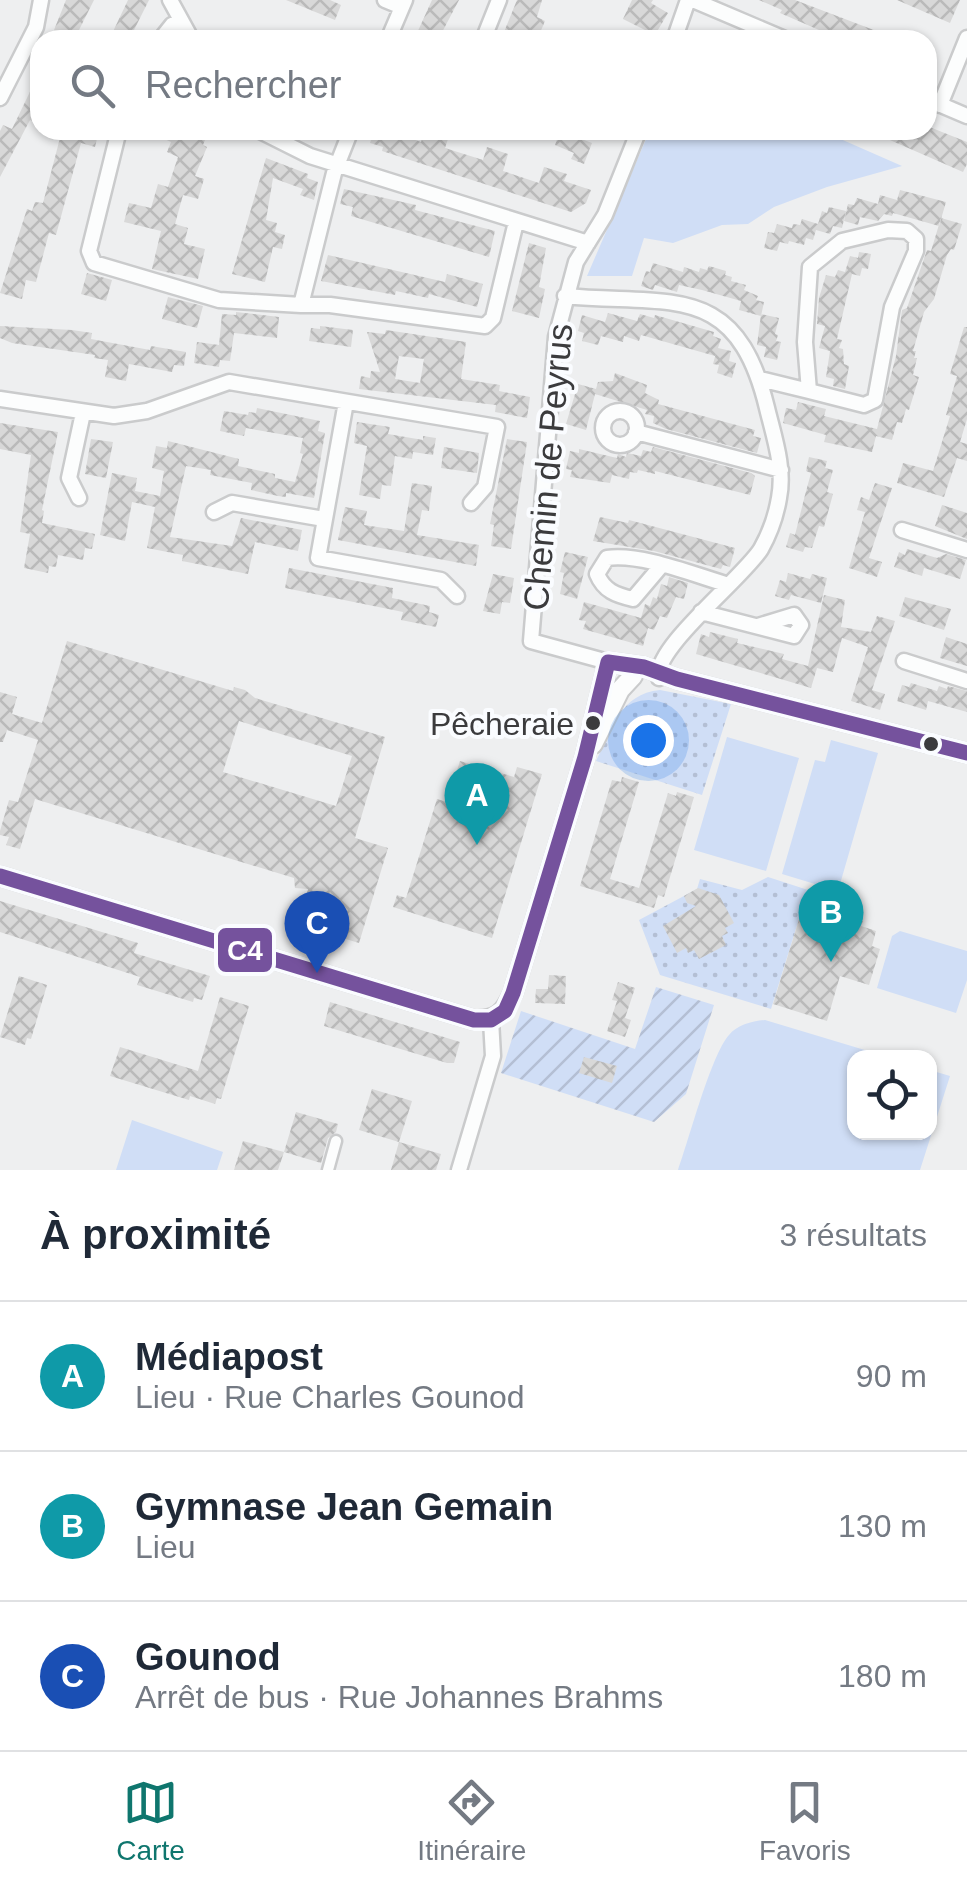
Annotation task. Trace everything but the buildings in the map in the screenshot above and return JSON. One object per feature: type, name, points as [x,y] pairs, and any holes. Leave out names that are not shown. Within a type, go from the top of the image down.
[{"type":"street","points":[[34,30],[41,0]]},
{"type":"street","points":[[170,0],[186,30]]},
{"type":"street","points":[[385,0],[403,4],[392,30]]},
{"type":"street","points":[[487,30],[499,0]]},
{"type":"street","points":[[678,30],[691,0],[764,30]]},
{"type":"street","points":[[166,30],[181,20]]},
{"type":"street","points":[[937,94],[967,38]]},
{"type":"street","points":[[0,98],[30,39]]},
{"type":"street","points":[[937,104],[967,116]]},
{"type":"street","points":[[117,140],[89,251],[94,263],[219,300],[330,305],[485,326],[493,318],[516,222]]},
{"type":"street","points":[[275,140],[337,164],[588,243]]},
{"type":"street","points":[[302,305],[346,140]]},
{"type":"street","name":"Chemin de Peyrus","points":[[620,672],[532,641],[556,337],[576,262],[605,215],[635,140]]},
{"type":"street","points":[[760,378],[809,391],[864,405],[875,400],[892,306],[916,251],[916,238],[907,231],[888,230],[842,241],[810,267],[805,342],[809,391]]},
{"type":"street","points":[[565,296],[675,302],[702,308],[724,321],[741,339],[760,378],[781,470],[772,526],[760,551],[685,628],[664,676]]},
{"type":"street","points":[[0,399],[114,416],[147,411],[229,382],[497,428],[485,487],[472,503]]},
{"type":"street","points":[[346,402],[318,558],[440,580],[457,596]]},
{"type":"street","points":[[79,498],[68,478],[83,413]]},
{"type":"street","points":[[636,432],[781,470]]},
{"type":"street","points":[[214,512],[232,503],[324,518]]},
{"type":"street","points":[[902,530],[967,550]]},
{"type":"street","points":[[661,566],[729,585]]},
{"type":"street","points":[[701,612],[758,626]]},
{"type":"street","points":[[904,662],[967,681]]},
{"type":"street","points":[[620,672],[664,676],[967,754]]},
{"type":"street","points":[[0,876],[474,1020],[492,1020],[505,1011],[513,993],[585,757],[620,672]]},
{"type":"street","points":[[585,757],[620,672]]},
{"type":"street","points":[[459,1170],[493,1056],[492,1020]]},
{"type":"street","points":[[328,1170],[336,1142]]},
{"type":"shaded area","points":[[646,140],[843,140],[902,166],[827,187],[774,207],[748,224],[722,225],[673,243],[644,238],[632,276],[587,276]]},
{"type":"shaded area","points":[[660,690],[731,704],[702,795],[596,761],[627,706],[646,693]]},
{"type":"shaded area","points":[[727,737],[799,758],[766,871],[694,850]]},
{"type":"shaded area","points":[[831,740],[878,753],[838,891],[782,874],[815,760],[825,762]]},
{"type":"shaded area","points":[[768,877],[808,890],[771,1009],[660,975],[639,920],[697,889],[700,879],[742,890]]},
{"type":"shaded area","points":[[900,931],[967,951],[967,980],[956,1013],[877,988],[892,936]]},
{"type":"shaded area","points":[[656,987],[714,1005],[686,1094],[654,1122],[501,1073],[521,1011],[635,1049]]},
{"type":"shaded area","points":[[765,1020],[865,1050],[847,1050],[847,1140],[930,1140],[920,1170],[678,1170],[722,1045],[736,1029]]},
{"type":"shaded area","points":[[937,1072],[950,1076],[937,1117]]},
{"type":"shaded area","points":[[132,1120],[223,1152],[217,1170],[116,1170]]},
{"type":"transit line","name":"C4","points":[[491,1020],[505,1011],[513,993],[585,757],[608,662],[644,667],[677,679],[967,753]]},
{"type":"transit line","name":"C4","points":[[0,876],[474,1020],[491,1020]]},
{"type":"place","name":"Pêcheraie","points":[[593,723]]},
{"type":"place","name":"Médiapost","points":[[477,845]]},
{"type":"place","name":"Gymnase Jean Gemain","points":[[831,962]]},
{"type":"place","name":"Gounod","points":[[317,973]]}]
